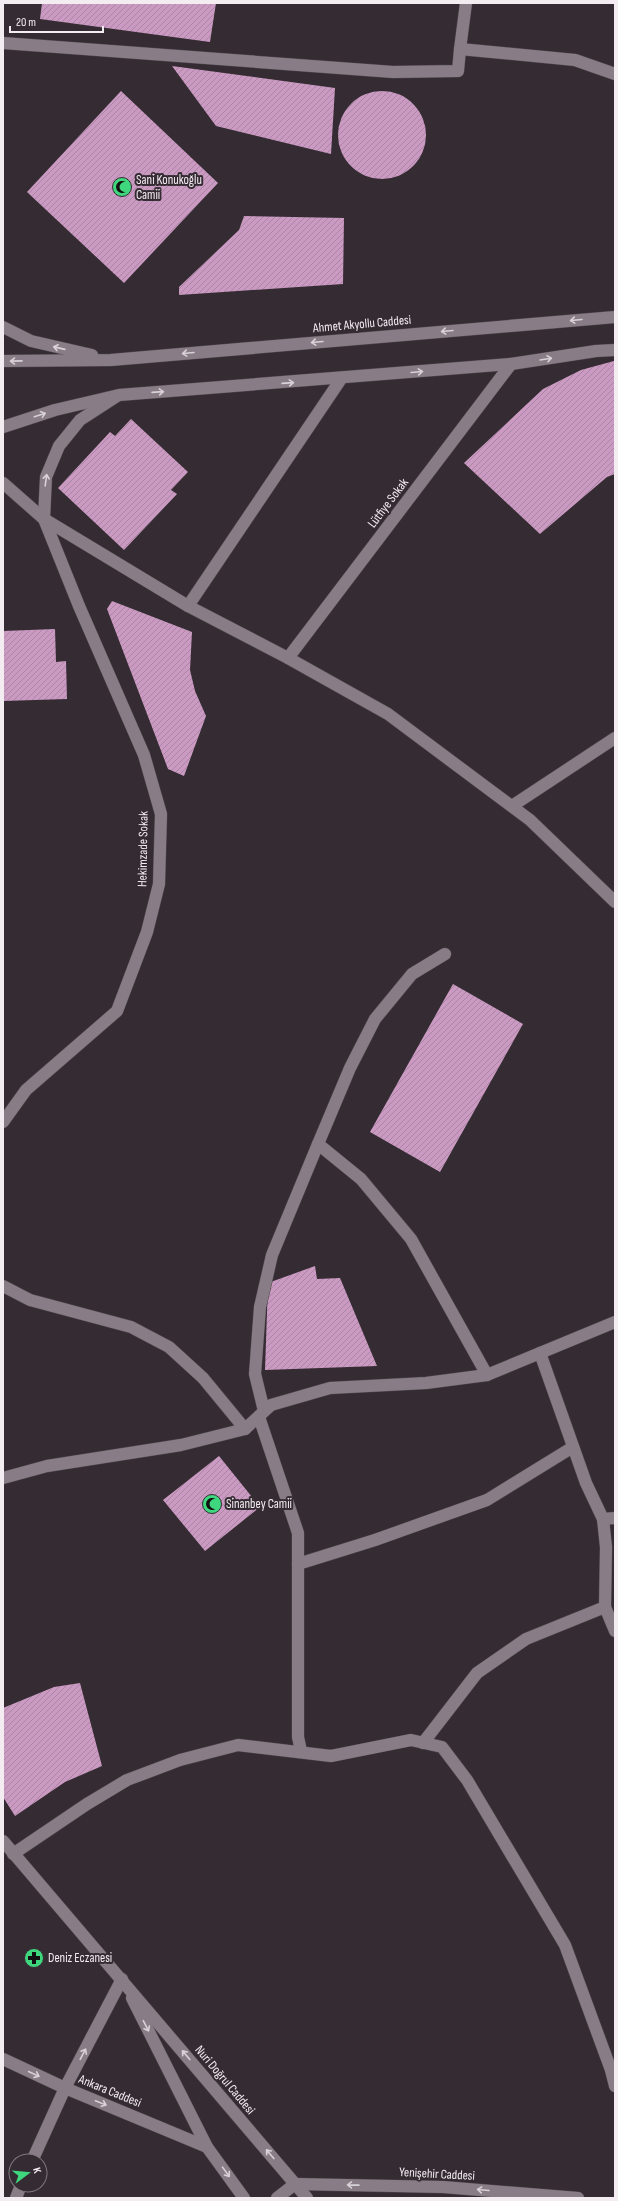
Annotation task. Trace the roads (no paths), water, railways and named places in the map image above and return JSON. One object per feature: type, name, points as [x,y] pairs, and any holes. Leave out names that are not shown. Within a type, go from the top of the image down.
[{"type":"street","points":[[3,43],[393,72],[458,70],[466,3]]},
{"type":"street","points":[[460,50],[575,60],[615,74]]},
{"type":"street","name":"Ahmet Akyollu Caddesi","points":[[111,360],[615,317]]},
{"type":"street","points":[[3,327],[31,341],[111,360]]},
{"type":"street","points":[[3,427],[55,410],[119,395],[341,379],[511,364],[596,351],[615,350]]},
{"type":"street","points":[[3,361],[111,360]]},
{"type":"street","name":"Lütfiye Sokak","points":[[288,658],[511,364]]},
{"type":"street","points":[[188,606],[341,379]]},
{"type":"street","points":[[44,519],[46,477],[59,446],[80,420],[119,395]]},
{"type":"street","points":[[3,483],[44,519],[188,606],[288,658],[388,714],[530,820],[615,902]]},
{"type":"street","name":"Hekimzade Sokak","points":[[3,1122],[26,1090],[117,1012],[148,932],[158,884],[161,814],[144,754],[79,606],[44,519]]},
{"type":"street","points":[[512,806],[615,738]]},
{"type":"street","points":[[301,1751],[298,1737],[298,1533],[261,1414],[255,1374],[260,1307],[272,1255],[350,1068],[375,1019],[412,974],[445,954]]},
{"type":"street","points":[[318,1144],[361,1179],[411,1239],[487,1375]]},
{"type":"street","points":[[3,1286],[30,1300],[132,1327],[169,1347],[203,1378],[245,1429]]},
{"type":"street","points":[[3,1478],[47,1466],[181,1445],[245,1429],[271,1405],[330,1388],[426,1383],[487,1375],[615,1322]]},
{"type":"street","points":[[540,1353],[586,1483],[603,1519],[606,1547],[605,1607],[615,1630]]},
{"type":"street","points":[[298,1564],[375,1540],[487,1500],[573,1447]]},
{"type":"street","points":[[603,1519],[615,1518]]},
{"type":"street","points":[[423,1743],[477,1673],[526,1640],[605,1607]]},
{"type":"street","points":[[13,1854],[87,1804],[127,1780],[180,1760],[238,1745],[301,1751],[332,1756],[411,1740],[442,1747],[467,1780],[565,1945],[611,2070],[615,2086]]},
{"type":"street","name":"Nuri Doğrul Caddesi","points":[[3,1841],[307,2198]]},
{"type":"street","points":[[36,2153],[65,2088],[122,1979]]},
{"type":"street","name":"Nuri Doğrul Caddesi","points":[[122,1979],[207,2147],[244,2198]]},
{"type":"street","name":"Ankara Caddesi","points":[[3,2059],[65,2088],[207,2147]]},
{"type":"street","points":[[277,2198],[295,2184]]},
{"type":"street","name":"Yenişehir Caddesi","points":[[295,2184],[443,2186],[578,2198]]},
{"type":"place","name":"Sani Konukoğlu Camii","points":[[122,187]]},
{"type":"place","name":"Sinanbey Camii","points":[[212,1504]]},
{"type":"place","name":"Deniz Eczanesi","points":[[34,1958]]}]
